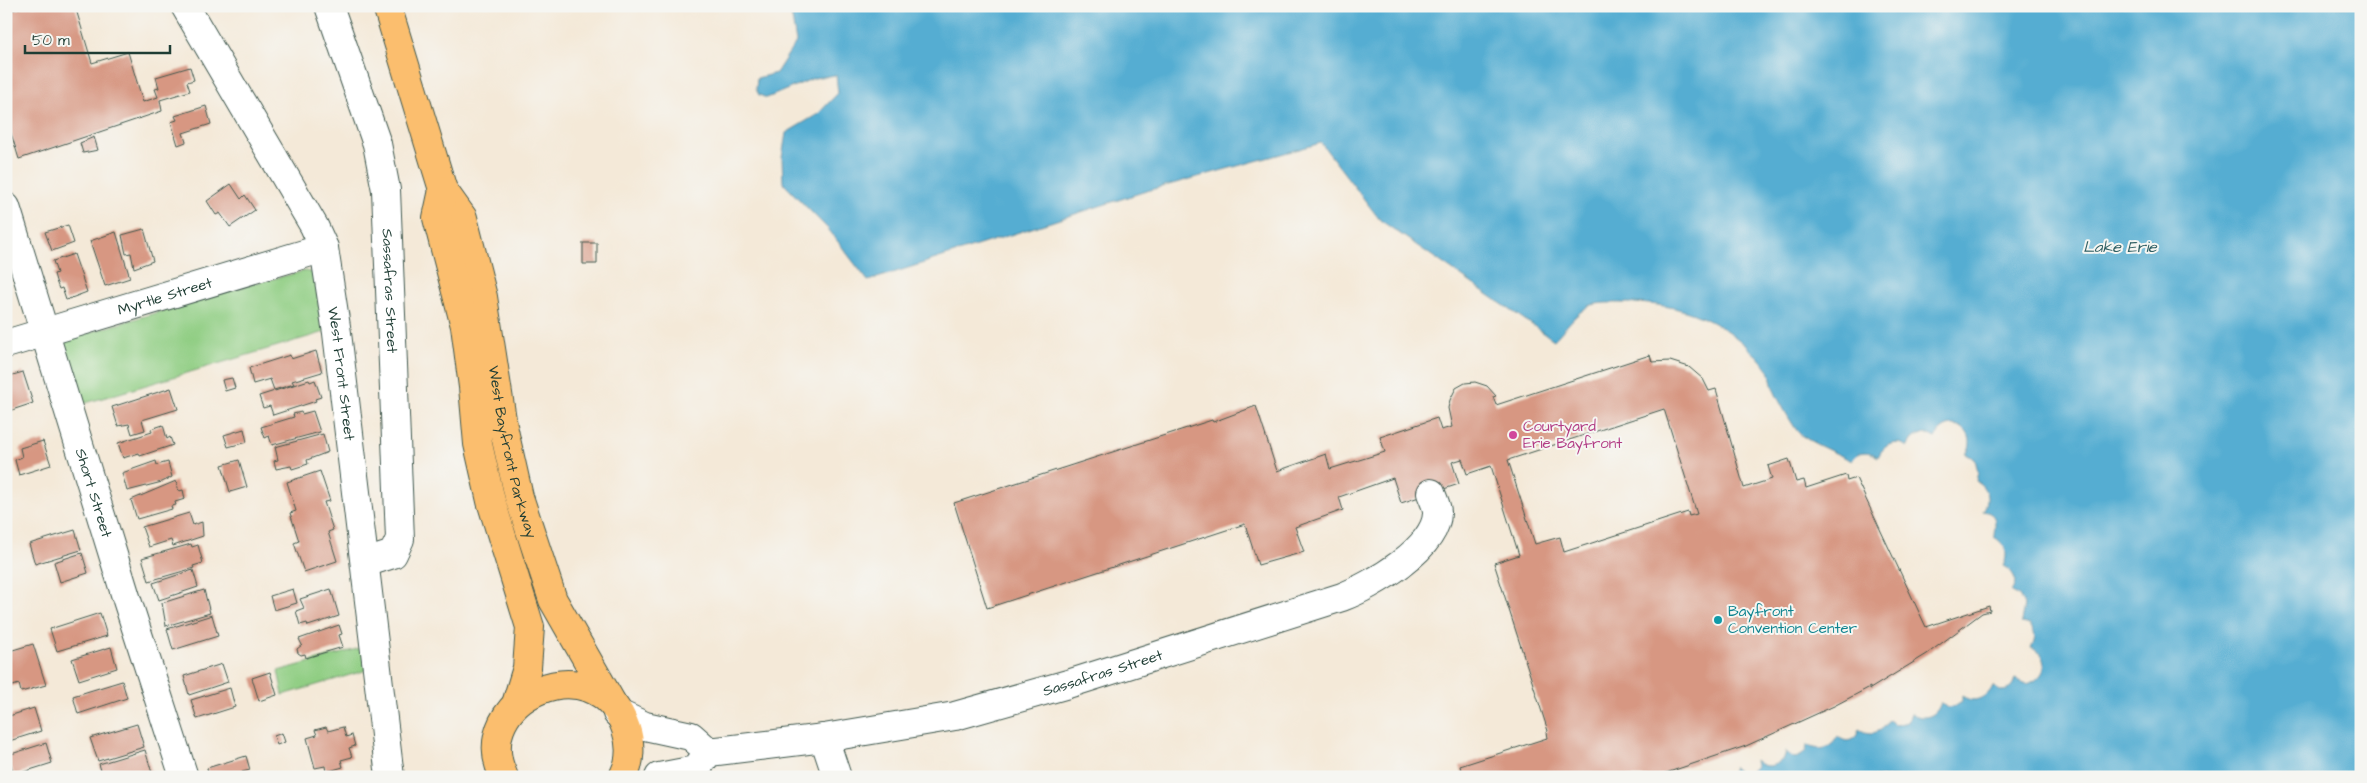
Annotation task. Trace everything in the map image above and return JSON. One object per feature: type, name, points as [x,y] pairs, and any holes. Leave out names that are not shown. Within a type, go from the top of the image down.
[{"type":"highway","name":"West Bayfront Parkway","points":[[387,6],[443,190],[463,218],[483,298],[503,426],[519,497],[553,600],[623,720],[629,738],[629,756],[623,777]]},
{"type":"highway","name":"West Bayfront Parkway","points":[[443,190],[437,218],[465,326],[478,444],[491,501],[530,627],[527,668],[516,704]]},
{"type":"highway","points":[[504,777],[498,753],[499,735],[506,718],[516,704],[530,693],[546,686],[564,684],[582,686],[599,694],[615,709]]},
{"type":"street","name":"West Front Street","points":[[185,6],[314,226],[324,248],[337,333],[390,777]]},
{"type":"street","name":"Sassafras Street","points":[[329,6],[377,144],[386,190],[400,539],[392,554],[365,564]]},
{"type":"street","name":"Short Street","points":[[6,207],[126,597],[184,777]]},
{"type":"street","name":"Myrtle Street","points":[[6,344],[324,248]]},
{"type":"street","name":"Sassafras Street","points":[[710,752],[824,738],[955,716],[1016,700],[1357,591],[1378,580],[1425,541],[1433,526],[1437,512],[1431,493]]},
{"type":"street","points":[[615,709],[645,726],[691,736],[710,752],[695,770],[659,777]]},
{"type":"street","points":[[824,738],[837,777]]},
{"type":"green space","points":[[305,271],[314,273],[325,332],[79,405],[62,344],[64,340],[259,282]]},
{"type":"green space","points":[[364,647],[367,670],[283,695],[278,671]]},
{"type":"water","name":"Lake Erie","points":[[790,6],[2361,6],[2361,777],[1730,777],[1734,767],[1738,773],[1749,773],[1756,766],[1755,760],[1766,766],[1774,765],[1784,758],[1786,752],[1794,758],[1801,756],[1805,752],[1807,745],[1821,749],[1825,748],[1832,744],[1838,736],[1844,740],[1851,740],[1856,736],[1859,729],[1868,733],[1876,732],[1883,728],[1889,720],[1895,725],[1908,722],[1911,713],[1920,717],[1929,716],[1936,711],[1941,702],[1947,708],[1954,707],[1962,702],[1962,696],[1976,700],[1984,697],[1993,686],[2000,691],[2006,690],[2012,687],[2015,679],[2027,684],[2039,677],[2044,667],[2044,661],[2038,651],[2031,648],[2034,631],[2030,625],[2021,623],[2024,605],[2019,596],[2011,592],[2015,580],[2010,571],[2003,566],[2006,553],[2004,546],[1994,537],[1994,518],[1983,511],[1987,503],[1987,494],[1976,481],[1978,472],[1975,459],[1966,454],[1970,446],[1967,432],[1955,425],[1948,426],[1941,430],[1935,438],[1925,433],[1914,437],[1908,447],[1899,443],[1891,444],[1878,457],[1864,452],[1854,457],[1852,461],[1816,444],[1799,433],[1777,396],[1768,369],[1751,350],[1719,326],[1702,317],[1665,306],[1606,303],[1589,306],[1579,313],[1554,340],[1380,220],[1321,143],[1143,192],[868,281],[829,230],[783,183],[782,158],[786,133],[818,114],[838,93],[836,75],[814,78],[767,98],[759,95],[756,89],[757,78],[776,73],[796,42]]},
{"type":"building","points":[[26,6],[75,6],[92,63],[128,52],[143,102],[158,97],[155,89],[159,88],[156,77],[190,67],[194,80],[187,82],[190,91],[160,100],[162,111],[19,159],[6,117],[6,12]]},
{"type":"building","points":[[206,106],[211,124],[183,133],[186,142],[178,145],[171,122],[177,120],[175,116]]},
{"type":"building","points":[[94,137],[98,150],[83,153],[80,143]]},
{"type":"building","points":[[231,184],[241,199],[245,195],[255,210],[230,227],[220,213],[216,215],[207,201]]},
{"type":"building","points":[[68,225],[74,243],[52,251],[45,232]]},
{"type":"building","points":[[144,229],[153,261],[134,268],[131,253],[126,254],[122,235]]},
{"type":"building","points":[[116,232],[130,278],[105,286],[90,241]]},
{"type":"building","points":[[583,243],[597,243],[597,264],[583,264]]},
{"type":"building","points":[[74,254],[87,292],[66,300],[62,288],[59,289],[56,281],[54,274],[57,273],[53,261]]},
{"type":"building","points":[[316,351],[322,372],[292,381],[294,384],[274,390],[270,379],[253,384],[249,368],[290,355],[291,359]]},
{"type":"building","points":[[1650,355],[1652,362],[1670,361],[1689,367],[1703,379],[1709,391],[1716,389],[1744,488],[1772,479],[1768,466],[1789,459],[1796,482],[1804,480],[1806,488],[1846,475],[1847,481],[1856,478],[1926,627],[1989,606],[1990,611],[1982,613],[1927,654],[1870,689],[1870,687],[1834,706],[1746,746],[1654,777],[1463,777],[1460,766],[1547,738],[1546,732],[1548,731],[1494,563],[1519,555],[1491,466],[1467,474],[1462,459],[1452,462],[1459,484],[1401,503],[1393,478],[1339,497],[1343,510],[1295,527],[1304,552],[1258,565],[1245,524],[987,608],[954,503],[1212,420],[1213,422],[1256,406],[1277,471],[1326,454],[1330,469],[1385,452],[1380,437],[1437,418],[1441,430],[1452,427],[1448,408],[1450,400],[1456,388],[1465,383],[1475,382],[1487,386],[1496,396],[1493,397],[1496,405]],"holes":[[[1664,409],[1697,514],[1689,516],[1688,512],[1564,552],[1560,537],[1535,544],[1508,460]]]},
{"type":"building","points":[[23,372],[33,403],[6,412],[6,377]]},
{"type":"building","points":[[232,378],[235,388],[225,391],[222,380]]},
{"type":"building","points":[[309,380],[310,382],[315,380],[321,397],[315,399],[316,401],[273,415],[270,406],[263,408],[259,396]]},
{"type":"building","points":[[171,388],[178,409],[142,420],[145,430],[132,434],[129,424],[118,426],[112,407]]},
{"type":"building","points":[[313,411],[320,432],[272,445],[269,436],[265,438],[261,427],[294,417],[293,414]]},
{"type":"building","points":[[163,425],[167,439],[170,437],[173,445],[140,456],[139,453],[123,458],[118,443],[152,432],[151,429]]},
{"type":"building","points":[[244,429],[247,442],[228,447],[224,435]]},
{"type":"building","points":[[323,434],[328,452],[307,460],[308,464],[292,469],[291,466],[276,469],[274,461],[278,460],[275,447]]},
{"type":"building","points":[[43,441],[51,465],[19,475],[15,460],[22,457],[20,448]]},
{"type":"building","points":[[239,460],[247,487],[230,492],[222,465]]},
{"type":"building","points":[[156,461],[157,465],[168,462],[172,477],[162,482],[127,491],[122,473]]},
{"type":"building","points":[[320,471],[330,501],[324,502],[333,530],[328,532],[337,561],[304,572],[294,543],[299,541],[290,513],[296,511],[287,482]]},
{"type":"building","points":[[176,481],[179,491],[183,490],[185,499],[175,502],[176,505],[171,506],[172,509],[137,519],[131,500]]},
{"type":"building","points":[[189,513],[193,525],[202,522],[203,536],[173,546],[171,540],[149,547],[142,527]]},
{"type":"building","points":[[75,530],[81,550],[35,564],[29,544]]},
{"type":"building","points":[[191,544],[192,547],[198,545],[203,563],[193,566],[194,568],[149,581],[142,558]]},
{"type":"building","points":[[82,553],[88,573],[60,582],[54,562]]},
{"type":"building","points":[[193,570],[198,587],[159,600],[153,583]]},
{"type":"building","points":[[293,589],[297,603],[274,610],[270,596]]},
{"type":"building","points":[[331,589],[339,616],[308,626],[307,623],[300,625],[296,611],[304,608],[300,599]]},
{"type":"building","points":[[204,590],[210,613],[166,626],[162,603]]},
{"type":"building","points":[[100,613],[107,636],[57,651],[50,629]]},
{"type":"building","points":[[212,615],[218,636],[173,650],[167,629]]},
{"type":"building","points":[[339,625],[342,634],[339,635],[343,647],[306,658],[305,654],[301,655],[298,653],[297,649],[302,645],[299,639]]},
{"type":"building","points":[[33,644],[46,685],[21,692],[19,684],[6,688],[6,652]]},
{"type":"building","points":[[111,647],[117,668],[79,680],[72,659]]},
{"type":"building","points":[[222,664],[228,682],[189,695],[184,676]]},
{"type":"building","points":[[270,672],[277,695],[259,701],[252,678]]},
{"type":"building","points":[[122,681],[127,698],[78,714],[73,696]]},
{"type":"building","points":[[230,688],[235,707],[197,719],[191,700]]},
{"type":"building","points":[[34,708],[41,731],[6,742],[6,717]]},
{"type":"building","points":[[137,724],[144,747],[98,761],[90,738]]},
{"type":"building","points":[[326,727],[328,731],[343,727],[346,737],[352,735],[355,746],[349,748],[352,757],[341,760],[343,767],[326,772],[325,766],[315,768],[307,738],[317,735],[315,730]]},
{"type":"building","points":[[282,733],[285,742],[277,745],[274,736]]},
{"type":"building","points":[[46,743],[52,763],[14,775],[8,755]]},
{"type":"building","points":[[145,750],[152,773],[139,777],[103,777],[99,764]]},
{"type":"building","points":[[246,756],[250,770],[242,772],[243,777],[209,777],[207,768]]},
{"type":"place","name":"Courtyard Erie Bayfront","points":[[1513,435]]},
{"type":"place","name":"Bayfront Convention Center","points":[[1718,620]]}]
